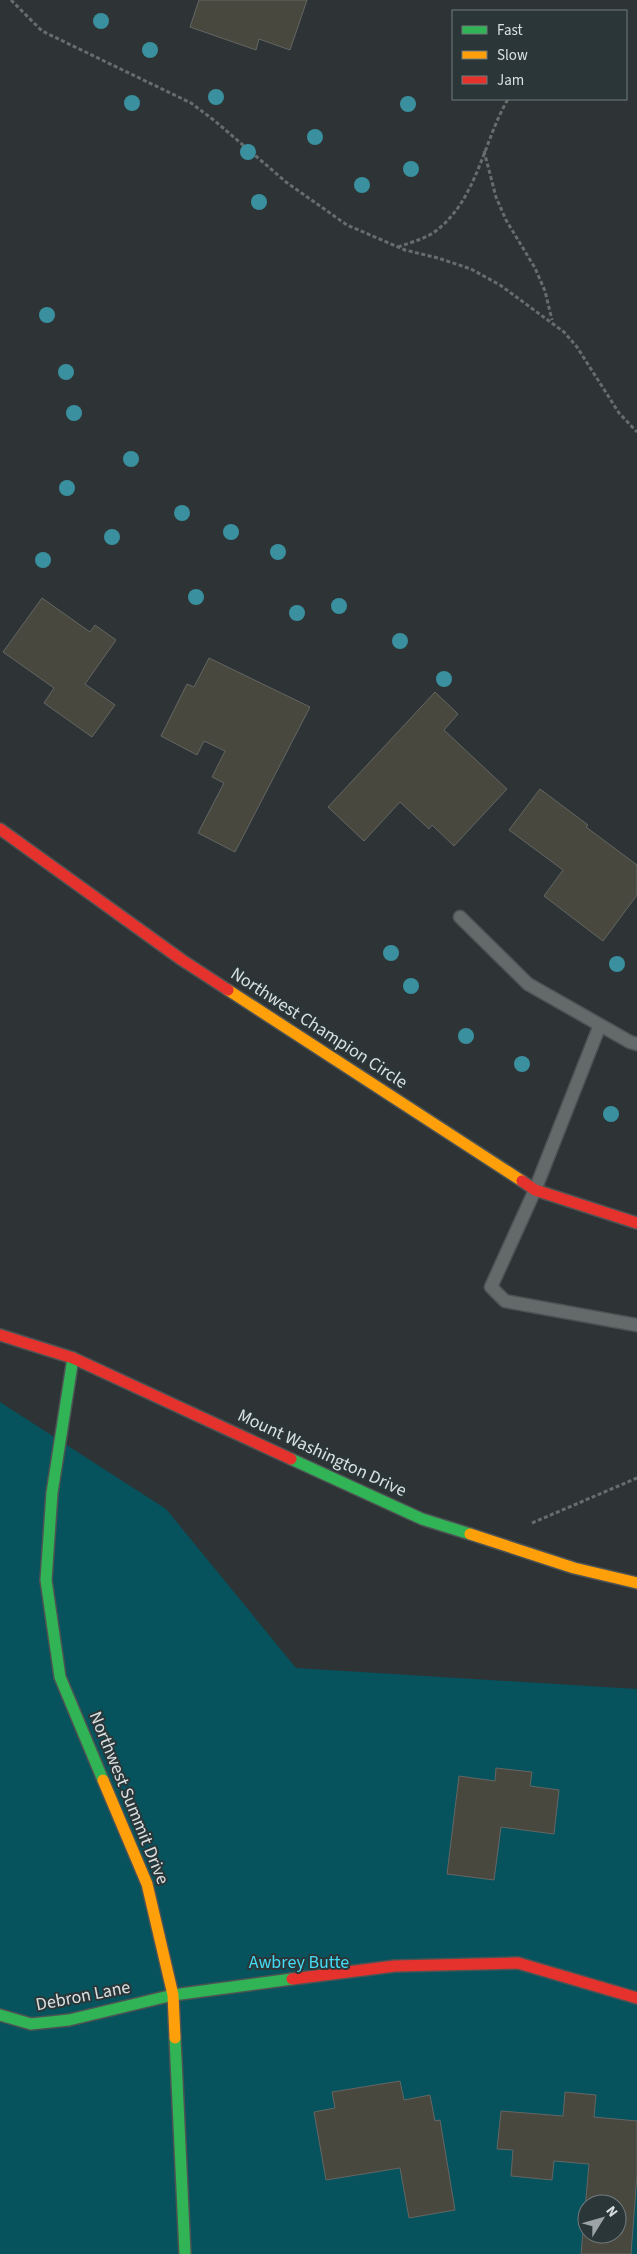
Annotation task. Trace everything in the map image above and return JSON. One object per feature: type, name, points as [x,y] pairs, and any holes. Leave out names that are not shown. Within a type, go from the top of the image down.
[{"type":"street","name":"Northwest Champion Circle","points":[[0,829],[182,960],[535,1190],[637,1223]]},
{"type":"street","name":"Mount Washington Drive","points":[[0,1335],[73,1358],[422,1519],[574,1568],[637,1583]]},
{"type":"street","name":"Northwest Summit Drive","points":[[73,1358],[52,1493],[46,1580],[60,1677],[147,1884],[173,1995],[185,2254]]},
{"type":"street","name":"Debron Lane","points":[[0,2015],[31,2024],[60,2021],[173,1995],[395,1966],[518,1963],[637,1998]]},
{"type":"lane","points":[[460,917],[528,984],[630,1042],[637,1044]]},
{"type":"lane","points":[[600,1025],[535,1190],[491,1287],[505,1301],[637,1325]]},
{"type":"path","points":[[10,0],[42,30],[191,104],[215,121],[286,182],[346,225],[398,247],[471,269],[500,285],[527,306],[552,321],[577,347],[619,413],[637,432]]},
{"type":"path","points":[[398,247],[420,240],[437,230],[452,214],[464,197],[494,124],[507,100]]},
{"type":"path","points":[[484,151],[496,197],[506,220],[535,268],[545,291],[552,321]]},
{"type":"path","points":[[531,1523],[637,1478]]},
{"type":"green space","name":"Awbrey Butte","points":[[0,1402],[166,1509],[296,1668],[637,1689],[637,2254],[0,2254]]},
{"type":"building","points":[[199,0],[307,0],[290,50],[259,39],[256,50],[190,27]]},
{"type":"building","points":[[42,598],[90,632],[95,625],[116,640],[85,684],[115,705],[92,737],[44,703],[54,688],[3,652]]},
{"type":"building","points":[[209,658],[310,707],[235,852],[198,833],[224,783],[212,777],[225,751],[204,741],[197,755],[161,736],[187,684],[194,687]]},
{"type":"building","points":[[435,692],[458,714],[444,730],[507,789],[454,846],[432,825],[429,829],[400,802],[364,841],[328,807]]},
{"type":"building","points":[[540,789],[588,825],[586,827],[637,865],[637,895],[603,941],[544,896],[563,870],[509,830]]},
{"type":"building","points":[[496,1768],[532,1772],[530,1786],[559,1790],[554,1834],[501,1827],[494,1880],[447,1874],[459,1776],[495,1781]]},
{"type":"building","points":[[400,2081],[404,2100],[430,2095],[435,2121],[440,2120],[455,2210],[409,2218],[400,2168],[326,2180],[314,2112],[335,2108],[332,2092]]},
{"type":"building","points":[[565,2092],[596,2095],[594,2117],[637,2121],[637,2175],[631,2254],[581,2254],[582,2244],[627,2244],[627,2194],[586,2194],[589,2164],[554,2161],[552,2180],[511,2176],[513,2150],[497,2149],[501,2111],[563,2116]]},
{"type":"traffic: fast","points":[[73,1358],[52,1493],[46,1580],[60,1677],[103,1780]]},
{"type":"traffic: fast","points":[[291,1459],[422,1519],[470,1534]]},
{"type":"traffic: fast","points":[[0,2015],[31,2024],[69,2020],[173,1995],[292,1979]]},
{"type":"traffic: fast","points":[[175,2038],[185,2254]]},
{"type":"traffic: slow","points":[[228,990],[522,1181]]},
{"type":"traffic: slow","points":[[470,1534],[574,1568],[637,1583]]},
{"type":"traffic: slow","points":[[103,1780],[147,1884],[173,1995],[175,2038]]},
{"type":"traffic: jam","points":[[0,829],[182,960],[228,990]]},
{"type":"traffic: jam","points":[[522,1181],[535,1190],[637,1223]]},
{"type":"traffic: jam","points":[[0,1335],[73,1358],[291,1459]]},
{"type":"traffic: jam","points":[[292,1979],[395,1966],[518,1963],[637,1998]]}]
